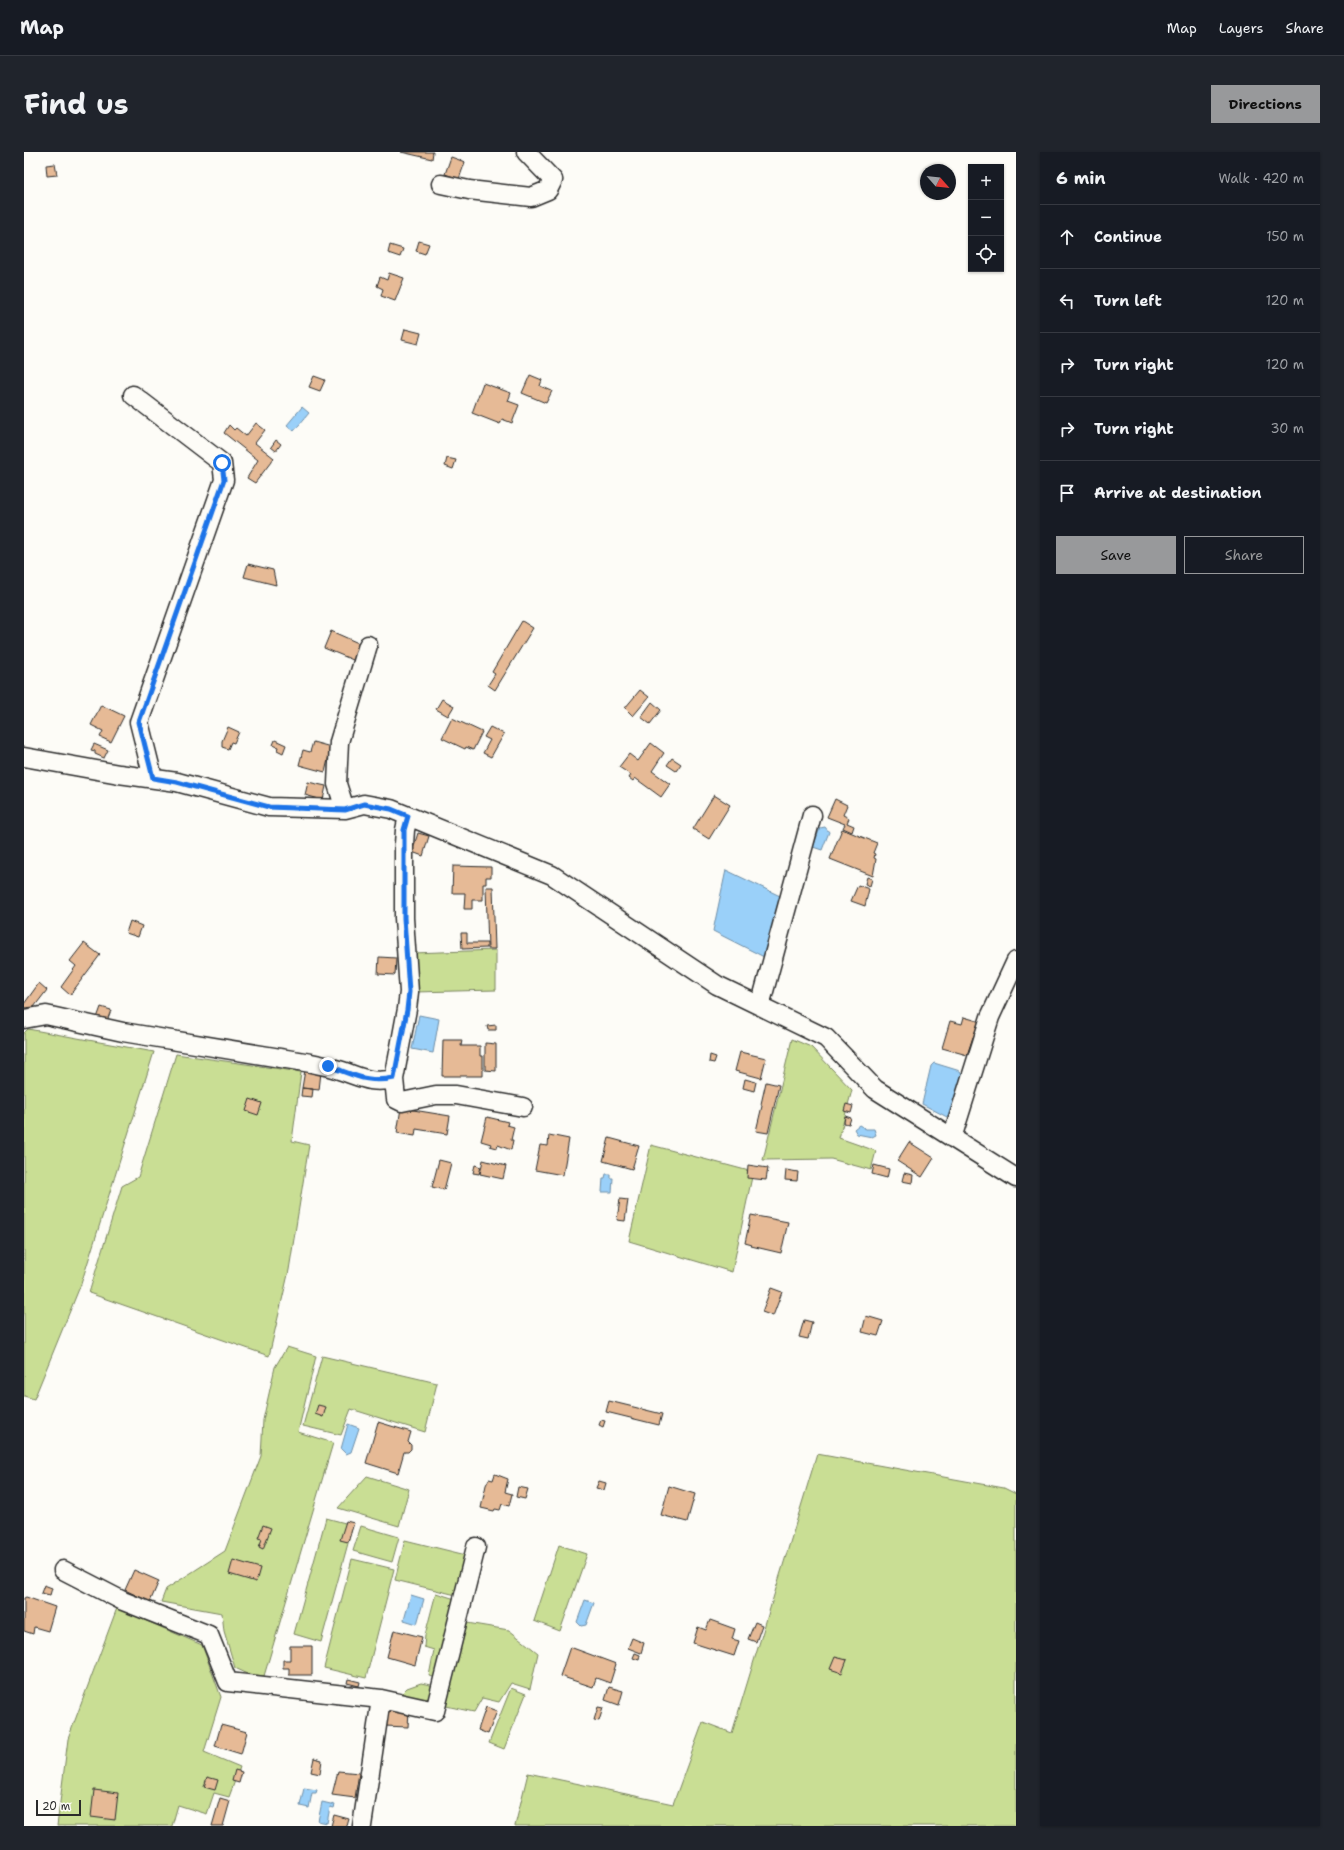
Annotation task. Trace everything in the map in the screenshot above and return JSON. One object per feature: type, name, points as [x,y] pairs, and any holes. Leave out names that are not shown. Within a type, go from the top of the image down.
[{"type":"street","points":[[441,184],[469,190],[531,197],[548,190],[553,180],[526,152]]},
{"type":"street","points":[[133,396],[222,463],[224,480],[139,722],[153,778]]},
{"type":"street","points":[[345,810],[337,784],[339,742],[368,645]]},
{"type":"street","points":[[24,757],[177,782],[269,807],[345,810],[364,804],[376,805],[408,816],[552,874],[717,985],[826,1038],[874,1089],[1016,1178]]},
{"type":"street","points":[[760,1006],[812,815]]},
{"type":"street","points":[[408,816],[404,830],[404,918],[409,992],[394,1078],[396,1099],[402,1102],[436,1095],[456,1095],[523,1107]]},
{"type":"street","points":[[952,1138],[990,1017],[1016,961]]},
{"type":"street","points":[[24,1018],[46,1015],[123,1032],[312,1063],[340,1070],[367,1080],[384,1081],[394,1078]]},
{"type":"street","points":[[63,1570],[123,1601],[209,1635],[228,1682],[381,1699],[435,1711],[476,1547]]},
{"type":"street","points":[[362,1826],[381,1699]]},
{"type":"green space","points":[[496,950],[496,990],[415,992],[413,953]]},
{"type":"green space","points":[[28,1029],[154,1052],[81,1284],[34,1399],[24,1396],[24,1033]]},
{"type":"green space","points":[[792,1039],[811,1047],[852,1090],[839,1138],[876,1151],[871,1170],[831,1159],[763,1160]]},
{"type":"green space","points":[[176,1054],[301,1072],[292,1141],[309,1145],[289,1270],[269,1356],[89,1293],[122,1186],[138,1177]]},
{"type":"green space","points":[[651,1145],[753,1172],[732,1272],[629,1241]]},
{"type":"green space","points":[[287,1347],[316,1356],[298,1432],[333,1443],[264,1676],[248,1674],[235,1668],[224,1631],[222,1613],[161,1602],[166,1589],[225,1551],[261,1456],[263,1420],[275,1367]]},
{"type":"green space","points":[[322,1356],[437,1383],[425,1432],[351,1409],[341,1435],[303,1426]]},
{"type":"green space","points":[[817,1454],[1004,1488],[1016,1494],[1016,1826],[515,1826],[528,1773],[673,1804],[703,1722],[732,1733]]},
{"type":"green space","points":[[367,1476],[409,1489],[399,1526],[338,1508]]},
{"type":"green space","points":[[326,1518],[353,1525],[321,1642],[294,1634]]},
{"type":"green space","points":[[361,1526],[399,1537],[392,1562],[353,1551]]},
{"type":"green space","points":[[405,1540],[466,1555],[456,1595],[395,1580]]},
{"type":"green space","points":[[559,1545],[587,1554],[560,1631],[534,1621]]},
{"type":"green space","points":[[352,1559],[394,1569],[366,1678],[324,1668]]},
{"type":"green space","points":[[436,1593],[455,1599],[438,1678],[429,1676],[434,1650],[424,1647],[425,1635]]},
{"type":"green space","points":[[117,1608],[202,1645],[221,1697],[204,1752],[240,1767],[229,1797],[214,1793],[207,1814],[178,1805],[172,1826],[57,1826],[68,1739]]},
{"type":"green space","points":[[467,1623],[509,1630],[538,1653],[530,1689],[511,1683],[499,1702],[482,1698],[474,1712],[446,1706]]},
{"type":"green space","points":[[421,1683],[435,1686],[431,1703],[400,1695],[407,1688]]},
{"type":"green space","points":[[511,1688],[526,1694],[504,1749],[489,1743]]},
{"type":"water","points":[[302,407],[309,413],[294,431],[287,425]]},
{"type":"water","points":[[825,827],[829,832],[822,850],[813,847],[820,828]]},
{"type":"water","points":[[726,870],[780,896],[764,957],[713,931]]},
{"type":"water","points":[[419,1015],[439,1019],[433,1053],[412,1049]]},
{"type":"water","points":[[934,1063],[960,1071],[963,1075],[950,1116],[947,1117],[922,1104],[931,1066]]},
{"type":"water","points":[[859,1125],[866,1129],[874,1129],[876,1135],[872,1137],[857,1134],[854,1129]]},
{"type":"water","points":[[606,1174],[610,1174],[610,1178],[613,1178],[612,1192],[602,1192],[603,1178],[605,1178]]},
{"type":"water","points":[[348,1424],[359,1428],[351,1452],[346,1454],[341,1449]]},
{"type":"water","points":[[411,1595],[424,1599],[417,1624],[404,1620]]},
{"type":"water","points":[[585,1600],[594,1603],[586,1625],[581,1626],[577,1622]]},
{"type":"water","points":[[304,1788],[317,1790],[316,1793],[312,1793],[309,1808],[300,1806]]},
{"type":"water","points":[[322,1802],[335,1805],[334,1808],[330,1807],[327,1823],[318,1821]]},
{"type":"building","points":[[401,152],[433,152],[432,159]]},
{"type":"building","points":[[451,157],[465,162],[459,179],[445,174]]},
{"type":"building","points":[[55,164],[57,175],[47,176],[46,165]]},
{"type":"building","points":[[419,241],[429,244],[425,254],[416,251]]},
{"type":"building","points":[[390,245],[403,249],[400,257],[388,253]]},
{"type":"building","points":[[389,273],[404,278],[395,301],[381,296],[383,289],[377,286],[380,277],[387,280]]},
{"type":"building","points":[[405,329],[421,333],[418,344],[402,340]]},
{"type":"building","points":[[530,375],[542,380],[540,386],[552,391],[546,403],[522,393]]},
{"type":"building","points":[[314,376],[325,380],[320,391],[309,387]]},
{"type":"building","points":[[483,383],[511,393],[508,401],[519,405],[512,423],[502,419],[500,424],[472,413]]},
{"type":"building","points":[[256,423],[265,430],[255,443],[274,458],[255,483],[247,478],[258,460],[224,433],[229,425],[234,430],[236,428],[246,436]]},
{"type":"building","points":[[276,440],[281,444],[276,451],[271,447]]},
{"type":"building","points":[[447,458],[456,460],[453,469],[445,466]]},
{"type":"building","points":[[248,564],[273,570],[276,585],[244,577]]},
{"type":"building","points":[[522,621],[533,628],[495,690],[488,685],[495,674],[492,672]]},
{"type":"building","points":[[331,631],[365,646],[358,662],[324,648]]},
{"type":"building","points":[[640,690],[649,697],[633,716],[625,708]]},
{"type":"building","points":[[442,699],[454,706],[448,716],[436,709]]},
{"type":"building","points":[[652,702],[661,710],[650,724],[641,717]]},
{"type":"building","points":[[101,705],[124,716],[111,742],[100,737],[103,731],[91,725]]},
{"type":"building","points":[[452,718],[482,732],[473,750],[466,747],[465,749],[442,738]]},
{"type":"building","points":[[228,727],[239,732],[234,743],[231,742],[228,749],[222,747],[222,741]]},
{"type":"building","points":[[490,727],[504,734],[491,757],[483,753],[490,740],[484,737]]},
{"type":"building","points":[[275,740],[286,745],[283,753],[277,750],[278,747],[273,745]]},
{"type":"building","points":[[313,742],[331,747],[325,772],[299,765],[303,750],[310,752]]},
{"type":"building","points":[[651,743],[664,753],[652,771],[670,784],[661,797],[635,778],[633,781],[629,778],[631,775],[619,767],[629,754],[638,761]]},
{"type":"building","points":[[94,744],[108,750],[104,758],[95,754],[95,751],[91,750]]},
{"type":"building","points":[[672,758],[681,764],[676,771],[667,765]]},
{"type":"building","points":[[308,782],[326,786],[323,800],[305,795]]},
{"type":"building","points":[[714,795],[730,805],[709,839],[693,829]]},
{"type":"building","points":[[835,799],[847,805],[843,815],[849,818],[847,823],[854,826],[852,832],[843,828],[845,824],[827,817]]},
{"type":"building","points":[[842,829],[877,843],[873,853],[875,854],[874,858],[876,859],[873,876],[830,859]]},
{"type":"building","points":[[418,833],[429,836],[423,856],[412,852]]},
{"type":"building","points":[[453,866],[491,867],[491,877],[486,877],[486,884],[483,884],[483,900],[472,900],[472,909],[464,909],[465,893],[452,893]]},
{"type":"building","points":[[867,877],[872,879],[870,886],[865,884]]},
{"type":"building","points":[[858,885],[869,889],[865,906],[851,901]]},
{"type":"building","points":[[486,887],[493,887],[495,949],[488,949]]},
{"type":"building","points":[[130,921],[142,926],[138,937],[126,933]]},
{"type":"building","points":[[461,933],[467,933],[467,943],[487,943],[487,948],[462,949]]},
{"type":"building","points":[[84,943],[100,955],[70,995],[61,987],[76,966],[70,961]]},
{"type":"building","points":[[379,957],[396,958],[395,975],[378,974]]},
{"type":"building","points":[[39,983],[47,990],[34,1007],[24,1008],[24,1004]]},
{"type":"building","points":[[101,1007],[111,1010],[107,1021],[97,1018]]},
{"type":"building","points":[[964,1017],[984,1023],[979,1039],[973,1037],[967,1055],[942,1048],[950,1021],[962,1024]]},
{"type":"building","points":[[496,1025],[496,1030],[488,1030],[487,1026]]},
{"type":"building","points":[[443,1040],[462,1040],[461,1046],[480,1046],[480,1056],[483,1056],[483,1076],[442,1076]]},
{"type":"building","points":[[485,1043],[496,1044],[496,1071],[485,1070]]},
{"type":"building","points":[[740,1052],[766,1058],[761,1078],[735,1071]]},
{"type":"building","points":[[710,1055],[716,1057],[714,1063],[709,1062]]},
{"type":"building","points":[[305,1070],[321,1072],[319,1090],[302,1088]]},
{"type":"building","points":[[745,1079],[756,1082],[754,1091],[743,1088]]},
{"type":"building","points":[[766,1082],[779,1085],[768,1133],[756,1131]]},
{"type":"building","points":[[302,1088],[313,1089],[312,1097],[301,1096]]},
{"type":"building","points":[[250,1099],[262,1103],[258,1115],[246,1111]]},
{"type":"building","points":[[846,1104],[853,1106],[851,1113],[844,1111]]},
{"type":"building","points":[[401,1108],[450,1116],[447,1134],[416,1129],[415,1136],[397,1133]]},
{"type":"building","points":[[845,1116],[851,1118],[849,1124],[844,1123]]},
{"type":"building","points":[[487,1117],[508,1122],[507,1125],[514,1127],[511,1140],[513,1140],[511,1150],[498,1145],[497,1148],[490,1146],[491,1144],[481,1141]]},
{"type":"building","points":[[549,1135],[569,1139],[563,1175],[535,1170],[540,1145],[548,1146]]},
{"type":"building","points":[[609,1138],[639,1146],[632,1169],[603,1161]]},
{"type":"building","points":[[909,1142],[934,1158],[922,1177],[897,1161]]},
{"type":"building","points":[[439,1160],[451,1163],[444,1190],[432,1187]]},
{"type":"building","points":[[483,1160],[506,1166],[503,1179],[480,1174]]},
{"type":"building","points":[[475,1165],[481,1167],[479,1174],[473,1173]]},
{"type":"building","points":[[748,1165],[768,1168],[766,1180],[747,1178]]},
{"type":"building","points":[[874,1165],[889,1169],[887,1178],[872,1174]]},
{"type":"building","points":[[786,1170],[798,1172],[797,1181],[785,1180]]},
{"type":"building","points":[[904,1173],[913,1175],[912,1183],[902,1181]]},
{"type":"building","points":[[620,1199],[628,1200],[625,1221],[617,1220]]},
{"type":"building","points":[[751,1215],[788,1222],[781,1253],[751,1246],[752,1245],[745,1243]]},
{"type":"building","points":[[771,1288],[782,1292],[773,1316],[762,1312]]},
{"type":"building","points":[[866,1316],[883,1321],[878,1336],[862,1332]]},
{"type":"building","points":[[804,1320],[812,1322],[808,1339],[799,1337]]},
{"type":"building","points":[[609,1401],[662,1414],[659,1425],[606,1412]]},
{"type":"building","points":[[318,1405],[326,1407],[323,1417],[315,1414]]},
{"type":"building","points":[[601,1420],[605,1421],[603,1427],[599,1425]]},
{"type":"building","points":[[378,1422],[411,1432],[408,1442],[411,1445],[411,1449],[408,1452],[404,1452],[398,1473],[366,1463]]},
{"type":"building","points":[[495,1474],[508,1479],[505,1492],[512,1494],[509,1506],[502,1504],[500,1510],[495,1509],[494,1511],[481,1508],[486,1485],[489,1479],[493,1480]]},
{"type":"building","points":[[599,1481],[606,1483],[604,1490],[596,1488]]},
{"type":"building","points":[[669,1486],[695,1494],[687,1522],[661,1515]]},
{"type":"building","points":[[518,1487],[528,1489],[525,1499],[516,1497]]},
{"type":"building","points":[[346,1521],[354,1523],[348,1542],[340,1540]]},
{"type":"building","points":[[263,1525],[271,1528],[263,1549],[259,1547],[262,1539],[258,1538]]},
{"type":"building","points":[[233,1560],[260,1568],[256,1582],[229,1574]]},
{"type":"building","points":[[134,1570],[159,1581],[150,1602],[125,1590]]},
{"type":"building","points":[[44,1585],[52,1588],[50,1595],[41,1593]]},
{"type":"building","points":[[26,1597],[55,1607],[48,1631],[34,1627],[33,1634],[24,1631],[24,1598]]},
{"type":"building","points":[[710,1620],[735,1629],[732,1639],[739,1641],[734,1656],[693,1643],[698,1627],[706,1630]]},
{"type":"building","points":[[755,1622],[762,1625],[756,1642],[748,1639]]},
{"type":"building","points":[[394,1630],[422,1637],[415,1665],[387,1657]]},
{"type":"building","points":[[632,1638],[644,1643],[641,1653],[628,1648]]},
{"type":"building","points":[[290,1646],[312,1646],[312,1675],[289,1675],[289,1668],[283,1668],[283,1660],[290,1660]]},
{"type":"building","points":[[570,1647],[616,1664],[610,1683],[596,1678],[593,1687],[560,1676]]},
{"type":"building","points":[[635,1653],[640,1655],[639,1660],[633,1658]]},
{"type":"building","points":[[835,1657],[847,1660],[842,1673],[830,1669]]},
{"type":"building","points":[[348,1679],[360,1682],[359,1686],[347,1683]]},
{"type":"building","points":[[609,1687],[623,1691],[619,1705],[605,1700]]},
{"type":"building","points":[[385,1706],[409,1710],[408,1727],[385,1726]]},
{"type":"building","points":[[486,1707],[497,1711],[488,1734],[478,1730]]},
{"type":"building","points":[[598,1707],[603,1708],[599,1721],[594,1720]]},
{"type":"building","points":[[221,1725],[247,1732],[241,1754],[215,1746]]},
{"type":"building","points":[[314,1758],[322,1760],[320,1774],[311,1772]]},
{"type":"building","points":[[235,1770],[242,1772],[239,1783],[232,1781]]},
{"type":"building","points":[[338,1771],[359,1773],[355,1798],[332,1795]]},
{"type":"building","points":[[207,1777],[218,1780],[215,1790],[204,1787]]},
{"type":"building","points":[[94,1790],[118,1793],[115,1820],[91,1817]]},
{"type":"building","points":[[220,1798],[230,1801],[223,1826],[212,1826]]},
{"type":"building","points":[[334,1815],[349,1819],[347,1826],[331,1826]]},
{"type":"route","points":[[222,463],[224,480],[139,722],[153,778],[177,782],[269,807],[345,810],[364,804],[376,805],[391,809],[408,816],[404,830],[404,918],[409,992],[394,1078],[384,1081],[367,1080],[328,1066]]}]
